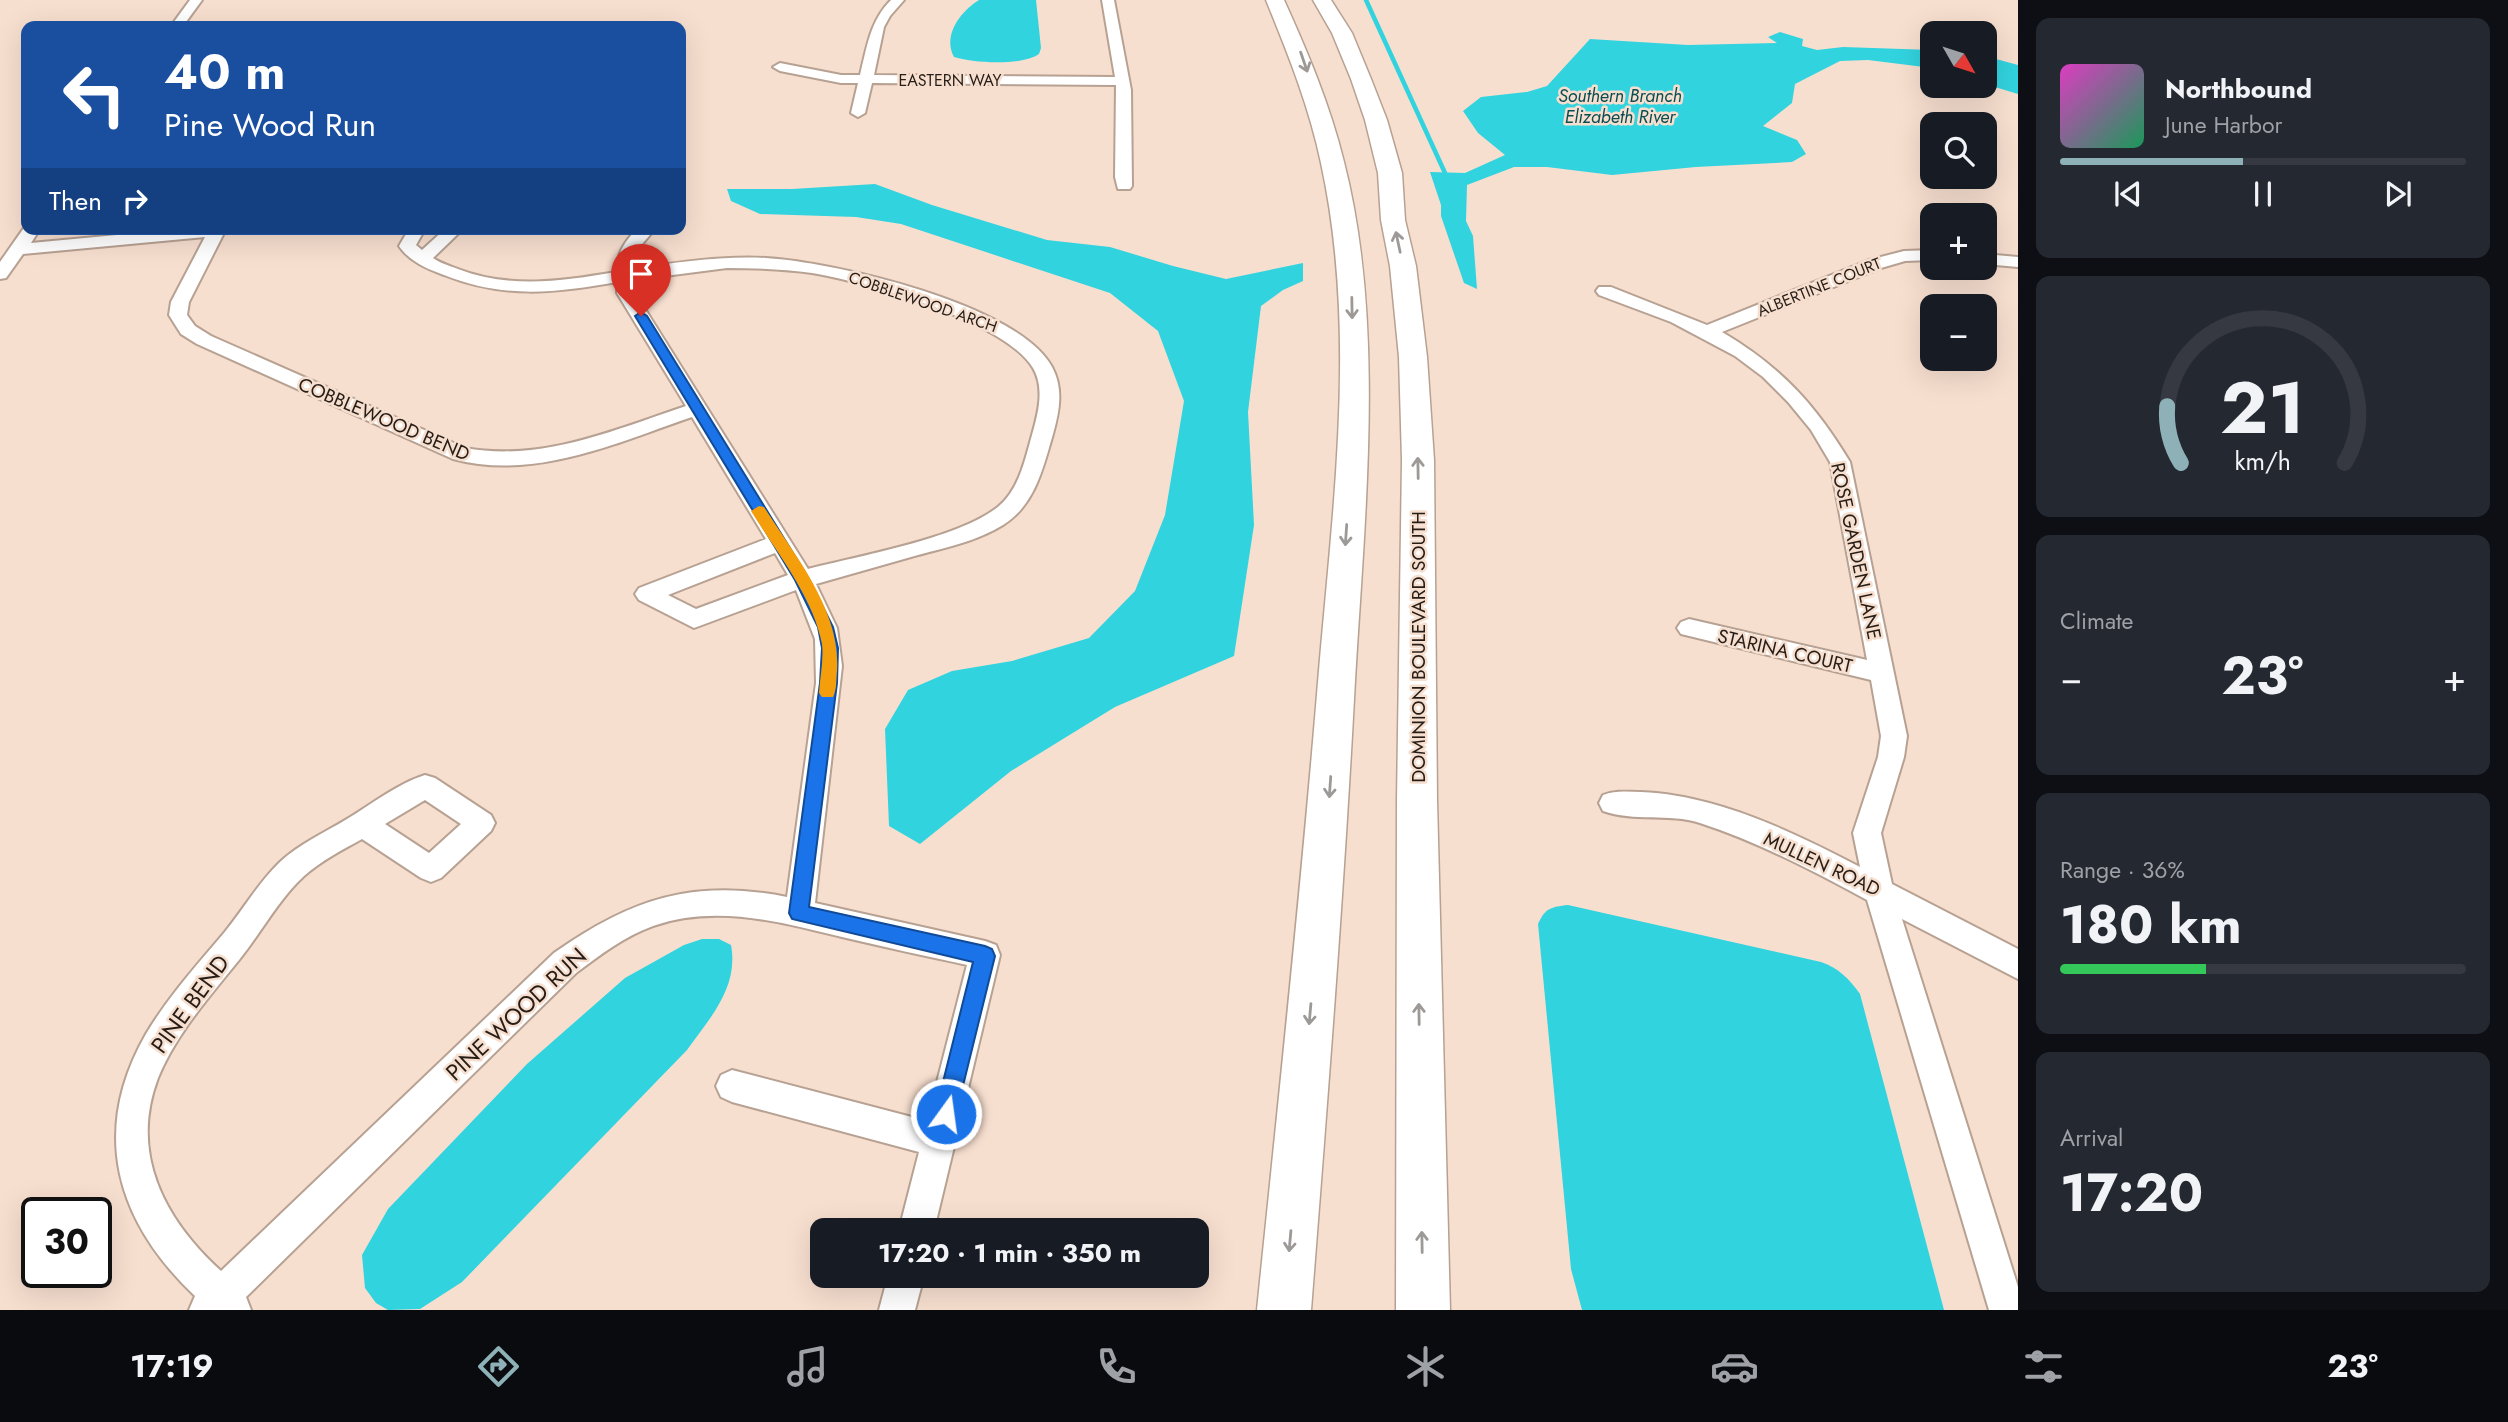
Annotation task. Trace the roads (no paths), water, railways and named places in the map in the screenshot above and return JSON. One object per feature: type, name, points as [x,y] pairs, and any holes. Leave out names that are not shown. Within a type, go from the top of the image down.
[{"type":"highway","points":[[1275,0],[1298,43],[1327,136],[1340,191],[1353,297],[1353,437],[1327,830],[1284,1310]]},
{"type":"highway","name":"DOMINION BOULEVARD SOUTH","points":[[1322,0],[1342,33],[1376,120],[1390,173],[1393,219],[1403,266],[1413,357],[1418,460],[1417,800],[1423,1310]]},
{"type":"highway","points":[[1333,0],[1342,33]]},
{"type":"street","points":[[181,21],[196,0]]},
{"type":"street","points":[[858,113],[878,27],[884,14],[898,0]]},
{"type":"street","points":[[1108,0],[1115,30],[1125,118],[1120,164],[1124,186]]},
{"type":"street","name":"EASTERN WAY","points":[[780,67],[819,76],[865,79],[1121,81]]},
{"type":"street","points":[[0,274],[28,235]]},
{"type":"street","points":[[18,249],[165,235]]},
{"type":"street","name":"COBBLEWOOD BEND","points":[[214,235],[180,302],[178,315],[188,330],[204,340],[460,454],[492,460],[537,457],[697,409]]},
{"type":"street","points":[[413,235],[407,246],[424,257],[448,235]]},
{"type":"street","points":[[642,235],[627,251],[623,264],[626,293],[802,579],[826,627],[830,648],[829,683],[799,913]]},
{"type":"street","name":"ALBERTINE COURT","points":[[1709,331],[1875,264],[1904,256],[1920,255]]},
{"type":"street","name":"COBBLEWOOD ARCH","points":[[424,257],[430,264],[478,283],[508,287],[551,285],[727,263],[775,264],[837,272],[890,287],[994,325],[1020,341],[1041,365],[1050,387],[1048,415],[1027,488],[1014,505],[987,525],[964,535],[802,579],[694,619],[647,594],[778,543]]},
{"type":"street","points":[[1997,260],[2018,262]]},
{"type":"street","name":"ROSE GARDEN LANE","points":[[1605,291],[1666,312],[1709,331],[1756,362],[1806,408],[1824,432],[1840,462],[1894,736],[1891,757],[1867,833],[1879,891],[2007,1310]]},
{"type":"street","name":"STARINA COURT","points":[[1689,628],[1881,673]]},
{"type":"street","name":"MULLEN ROAD","points":[[1613,803],[1665,804],[1700,811],[1821,862],[2018,965]]},
{"type":"street","name":"PINE BEND","points":[[221,1305],[158,1223],[137,1177],[129,1144],[130,1123],[138,1087],[159,1041],[178,1013],[293,868],[362,824]]},
{"type":"street","name":"PINE WOOD RUN","points":[[221,1305],[565,963],[603,935],[663,909],[704,902],[753,903],[985,956],[939,1141]]},
{"type":"street","points":[[733,1086],[939,1141],[920,1218]]},
{"type":"street","points":[[897,1310],[903,1288]]},
{"type":"water","points":[[979,0],[1036,0],[1041,48],[1039,54],[1021,60],[997,62],[954,57],[950,40],[955,24],[966,10]]},
{"type":"water","name":"Southern Branch Elizabeth River","points":[[1780,32],[1803,39],[1802,46],[1817,50],[1843,47],[1920,50],[1920,66],[1868,60],[1840,61],[1795,84],[1792,103],[1763,126],[1797,140],[1806,154],[1792,162],[1612,175],[1547,167],[1514,167],[1467,185],[1466,221],[1473,236],[1477,289],[1464,283],[1441,216],[1441,205],[1430,172],[1465,173],[1505,155],[1478,133],[1463,111],[1481,97],[1527,92],[1547,86],[1590,39],[1688,45],[1777,43],[1768,37]]},
{"type":"water","points":[[1997,59],[2018,65],[2018,94],[1997,88]]},
{"type":"water","points":[[875,184],[932,205],[1047,240],[1110,247],[1226,279],[1303,263],[1303,281],[1283,290],[1261,306],[1248,412],[1254,525],[1234,656],[1115,707],[1011,771],[920,844],[889,826],[885,729],[908,690],[952,671],[1012,661],[1089,638],[1135,591],[1165,515],[1184,401],[1158,331],[1110,293],[901,224],[856,217],[760,214],[731,201],[727,189],[792,189]]},
{"type":"water","points":[[1568,905],[1821,962],[1833,967],[1848,979],[1860,994],[1944,1310],[1582,1310],[1571,1269],[1538,924],[1549,909]]},
{"type":"water","points":[[702,939],[719,939],[731,945],[731,975],[721,1001],[687,1050],[462,1282],[420,1309],[388,1310],[376,1303],[365,1288],[362,1255],[388,1209],[527,1064],[625,978],[684,945]]},
{"type":"waterway","points":[[1366,0],[1445,173]]}]
